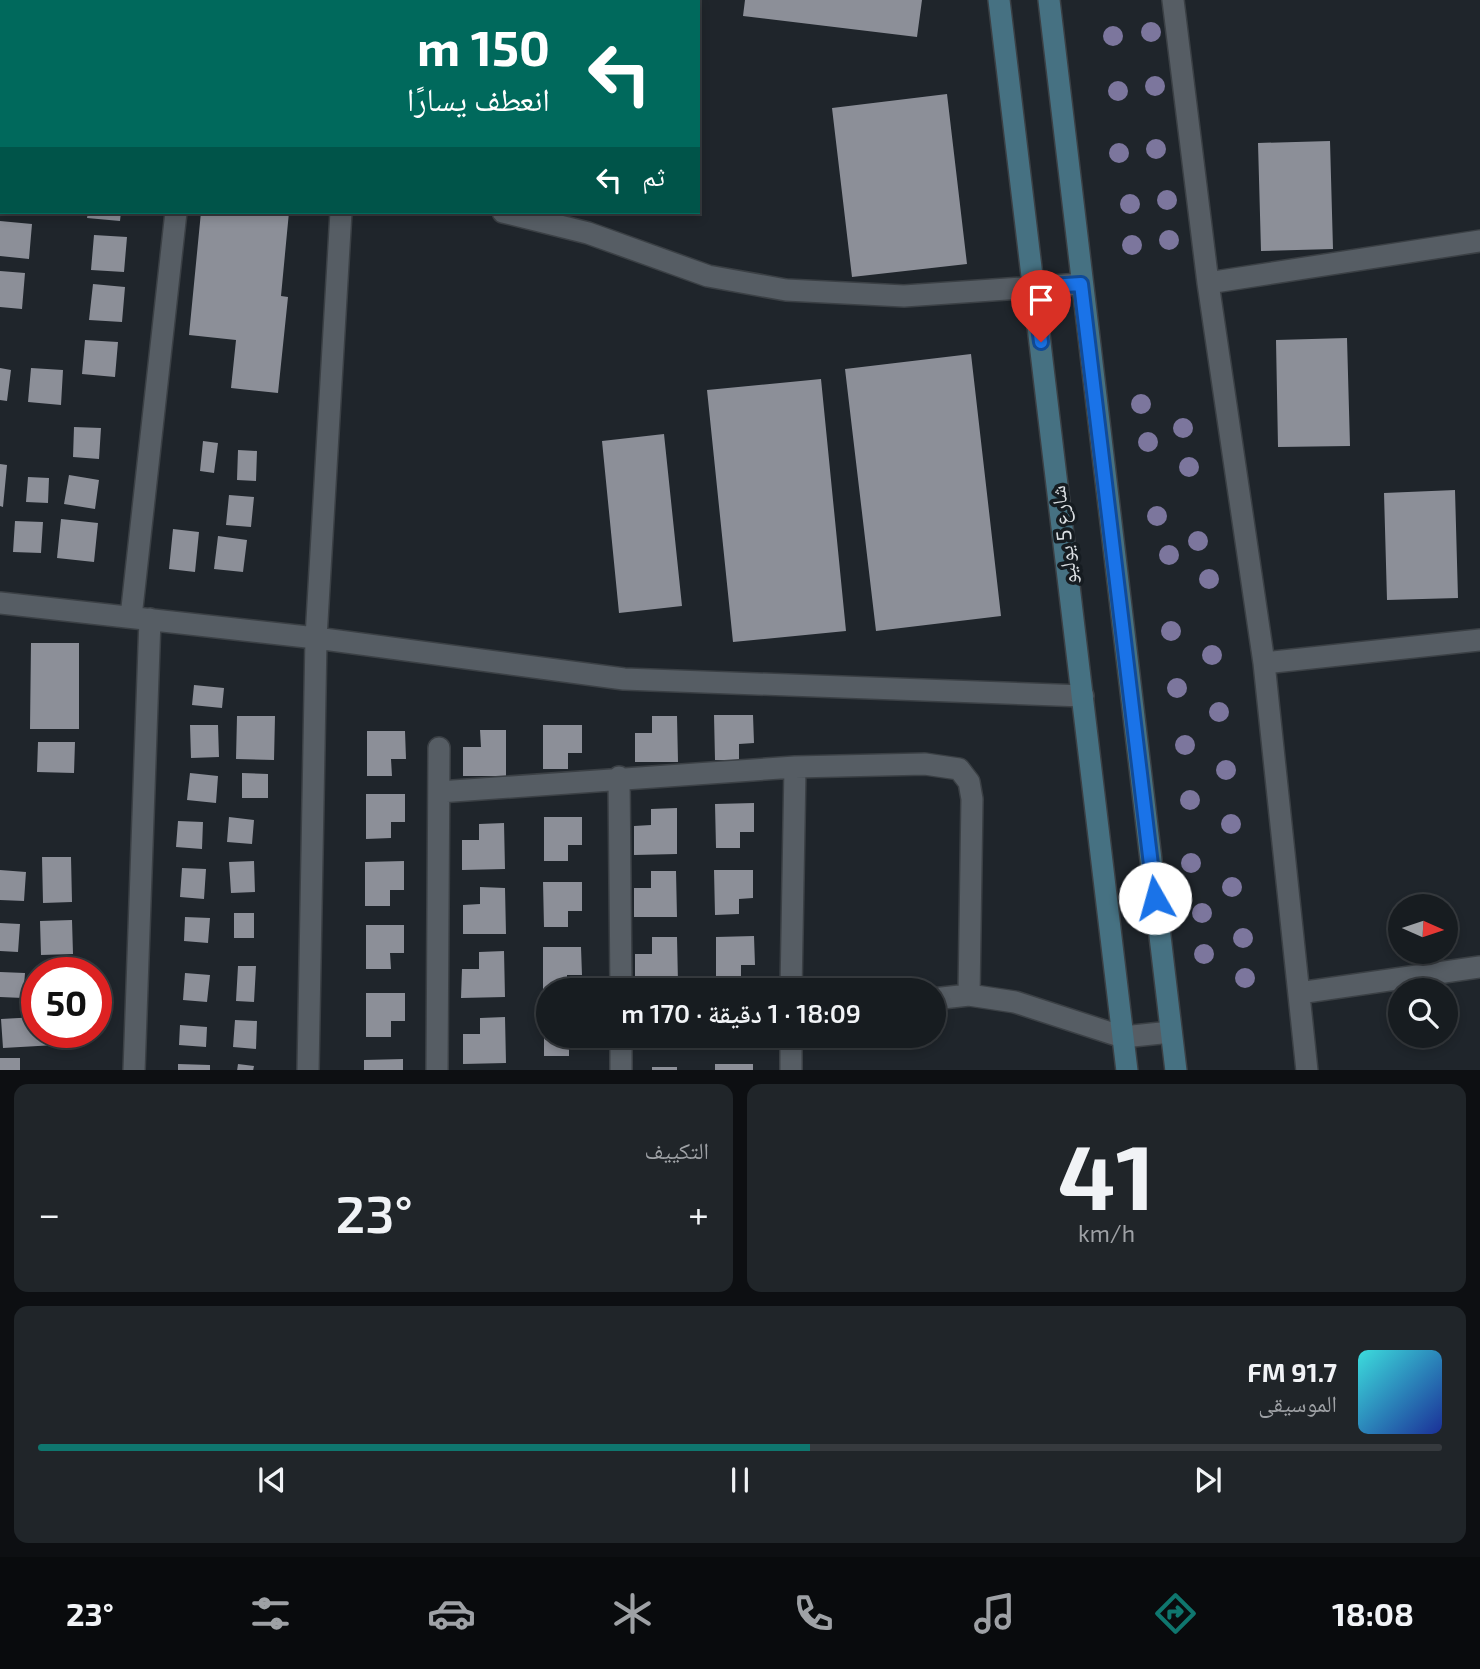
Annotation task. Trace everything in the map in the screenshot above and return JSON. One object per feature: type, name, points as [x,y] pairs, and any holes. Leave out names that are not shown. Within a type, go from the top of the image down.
[{"type":"main road","name":"شارع 5 يوليو","points":[[999,0],[1127,1070]]},
{"type":"main road","points":[[1049,0],[1176,1070]]},
{"type":"street","points":[[1173,0],[1208,283],[1265,663],[1307,1070]]},
{"type":"street","points":[[134,1070],[140,618],[176,214]]},
{"type":"street","points":[[308,1070],[316,638],[341,214]]},
{"type":"street","points":[[511,214],[587,233],[708,276],[786,290],[904,296],[1081,284]]},
{"type":"street","points":[[1208,283],[1480,241]]},
{"type":"street","points":[[0,603],[316,638],[624,679],[1083,696]]},
{"type":"street","points":[[1265,663],[1480,640]]},
{"type":"street","points":[[437,1070],[439,748]]},
{"type":"street","points":[[439,792],[619,777],[795,767],[925,764],[959,769],[970,782],[972,799],[969,995]]},
{"type":"street","points":[[791,978],[795,767]]},
{"type":"street","points":[[619,777],[621,978]]},
{"type":"street","points":[[1298,993],[1480,967]]},
{"type":"street","points":[[946,998],[969,995],[1040,1008],[1123,1037],[1171,1032]]},
{"type":"street","points":[[621,1048],[621,1070]]},
{"type":"street","points":[[791,1048],[791,1070]]},
{"type":"building","points":[[745,0],[922,0],[917,37],[743,16]]},
{"type":"building","points":[[947,94],[967,264],[852,277],[832,108]]},
{"type":"building","points":[[1330,141],[1333,249],[1261,251],[1258,143]]},
{"type":"building","points":[[88,214],[121,214],[120,221],[87,218]]},
{"type":"building","points":[[201,214],[289,214],[281,296],[288,297],[278,393],[231,388],[236,340],[189,335]]},
{"type":"building","points":[[0,221],[32,224],[29,259],[0,256]]},
{"type":"building","points":[[94,235],[127,237],[124,272],[91,270]]},
{"type":"building","points":[[0,271],[25,273],[22,309],[0,307]]},
{"type":"building","points":[[93,284],[125,287],[122,322],[89,320]]},
{"type":"building","points":[[1347,338],[1350,446],[1278,447],[1276,340]]},
{"type":"building","points":[[85,340],[118,342],[115,377],[82,374]]},
{"type":"building","points":[[971,354],[1001,616],[876,631],[845,369]]},
{"type":"building","points":[[0,368],[11,370],[7,401],[0,400]]},
{"type":"building","points":[[31,368],[63,370],[61,405],[28,402]]},
{"type":"building","points":[[821,379],[846,631],[733,642],[707,390]]},
{"type":"building","points":[[74,427],[101,428],[99,459],[73,457]]},
{"type":"building","points":[[664,434],[682,606],[619,613],[602,441]]},
{"type":"building","points":[[203,441],[218,443],[214,473],[200,471]]},
{"type":"building","points":[[238,450],[257,451],[256,481],[237,480]]},
{"type":"building","points":[[0,464],[7,465],[3,507],[0,506]]},
{"type":"building","points":[[69,475],[99,480],[95,509],[64,504]]},
{"type":"building","points":[[28,477],[49,478],[48,503],[26,502]]},
{"type":"building","points":[[1455,490],[1458,598],[1387,600],[1384,493]]},
{"type":"building","points":[[229,495],[254,497],[251,527],[226,525]]},
{"type":"building","points":[[61,519],[98,523],[94,562],[57,558]]},
{"type":"building","points":[[15,521],[43,522],[41,553],[13,552]]},
{"type":"building","points":[[173,529],[199,532],[195,572],[169,569]]},
{"type":"building","points":[[218,536],[247,540],[243,572],[214,569]]},
{"type":"building","points":[[31,643],[79,643],[79,729],[30,729]]},
{"type":"building","points":[[194,685],[224,688],[222,708],[192,705]]},
{"type":"building","points":[[714,715],[753,715],[754,743],[739,744],[739,760],[715,760]]},
{"type":"building","points":[[237,716],[275,716],[274,760],[236,759]]},
{"type":"building","points":[[652,716],[677,716],[678,762],[635,762],[635,733],[652,733]]},
{"type":"building","points":[[190,725],[218,725],[219,757],[191,758]]},
{"type":"building","points":[[543,725],[582,725],[582,753],[568,753],[568,769],[543,769]]},
{"type":"building","points":[[480,730],[506,730],[506,776],[463,776],[463,747],[481,747]]},
{"type":"building","points":[[367,731],[405,731],[406,759],[391,759],[392,776],[367,776]]},
{"type":"building","points":[[38,742],[75,742],[74,773],[37,772]]},
{"type":"building","points":[[190,773],[218,776],[216,803],[187,800]]},
{"type":"building","points":[[242,773],[268,774],[268,798],[242,798]]},
{"type":"building","points":[[366,794],[405,794],[405,822],[391,822],[391,838],[366,839]]},
{"type":"building","points":[[754,803],[754,832],[740,832],[740,848],[716,848],[715,804]]},
{"type":"building","points":[[677,808],[677,854],[634,855],[634,826],[651,825],[651,809]]},
{"type":"building","points":[[229,817],[254,820],[252,844],[227,842]]},
{"type":"building","points":[[544,817],[582,817],[582,845],[568,845],[568,861],[544,861]]},
{"type":"building","points":[[178,821],[203,822],[202,849],[176,847]]},
{"type":"building","points":[[504,823],[505,869],[462,870],[462,840],[479,840],[479,824]]},
{"type":"building","points":[[42,857],[71,857],[72,902],[43,903]]},
{"type":"building","points":[[254,861],[255,892],[231,893],[229,862]]},
{"type":"building","points":[[404,861],[404,890],[390,890],[390,906],[365,906],[365,862]]},
{"type":"building","points":[[182,868],[206,869],[204,899],[180,897]]},
{"type":"building","points":[[0,870],[26,872],[24,901],[0,900]]},
{"type":"building","points":[[714,870],[753,870],[753,898],[739,899],[739,914],[715,915]]},
{"type":"building","points":[[651,871],[676,871],[677,917],[634,917],[634,888],[651,888]]},
{"type":"building","points":[[543,882],[582,882],[582,911],[568,911],[568,927],[544,927]]},
{"type":"building","points":[[480,887],[505,888],[506,934],[463,934],[463,905],[480,904]]},
{"type":"building","points":[[234,913],[254,913],[254,938],[234,938]]},
{"type":"building","points":[[185,917],[210,918],[208,943],[184,941]]},
{"type":"building","points":[[72,920],[73,954],[41,955],[40,921]]},
{"type":"building","points":[[0,923],[20,924],[18,952],[0,951]]},
{"type":"building","points":[[366,925],[404,925],[404,953],[390,953],[391,969],[366,969]]},
{"type":"building","points":[[754,936],[755,965],[741,965],[741,978],[716,978],[716,937]]},
{"type":"building","points":[[652,937],[677,937],[678,978],[635,978],[635,954],[652,954]]},
{"type":"building","points":[[543,947],[581,947],[582,975],[543,978]]},
{"type":"building","points":[[504,951],[505,997],[461,998],[462,969],[479,969],[479,952]]},
{"type":"building","points":[[238,966],[256,966],[254,1002],[236,1001]]},
{"type":"building","points":[[0,972],[21,973],[21,998],[0,997]]},
{"type":"building","points":[[185,973],[210,975],[207,1002],[183,1000]]},
{"type":"building","points":[[366,993],[405,993],[405,1021],[391,1021],[391,1037],[366,1037]]},
{"type":"building","points":[[505,1017],[506,1063],[463,1064],[463,1034],[480,1034],[480,1018]]},
{"type":"building","points":[[21,1018],[21,1047],[3,1048],[1,1019]]},
{"type":"building","points":[[235,1020],[257,1021],[256,1049],[233,1047]]},
{"type":"building","points":[[180,1025],[207,1027],[206,1047],[179,1045]]},
{"type":"building","points":[[544,1048],[569,1048],[569,1056],[544,1056]]},
{"type":"building","points":[[0,1058],[20,1058],[20,1070],[0,1070]]},
{"type":"building","points":[[403,1059],[403,1070],[364,1070],[364,1060]]},
{"type":"building","points":[[178,1064],[210,1065],[210,1070],[178,1070]]},
{"type":"building","points":[[238,1064],[254,1066],[253,1070],[237,1070]]},
{"type":"building","points":[[715,1064],[753,1064],[753,1070],[715,1070]]},
{"type":"building","points":[[652,1067],[677,1067],[677,1070],[652,1070]]},
{"type":"route","points":[[1041,342],[1034,287],[1081,284],[1155,898]]}]
